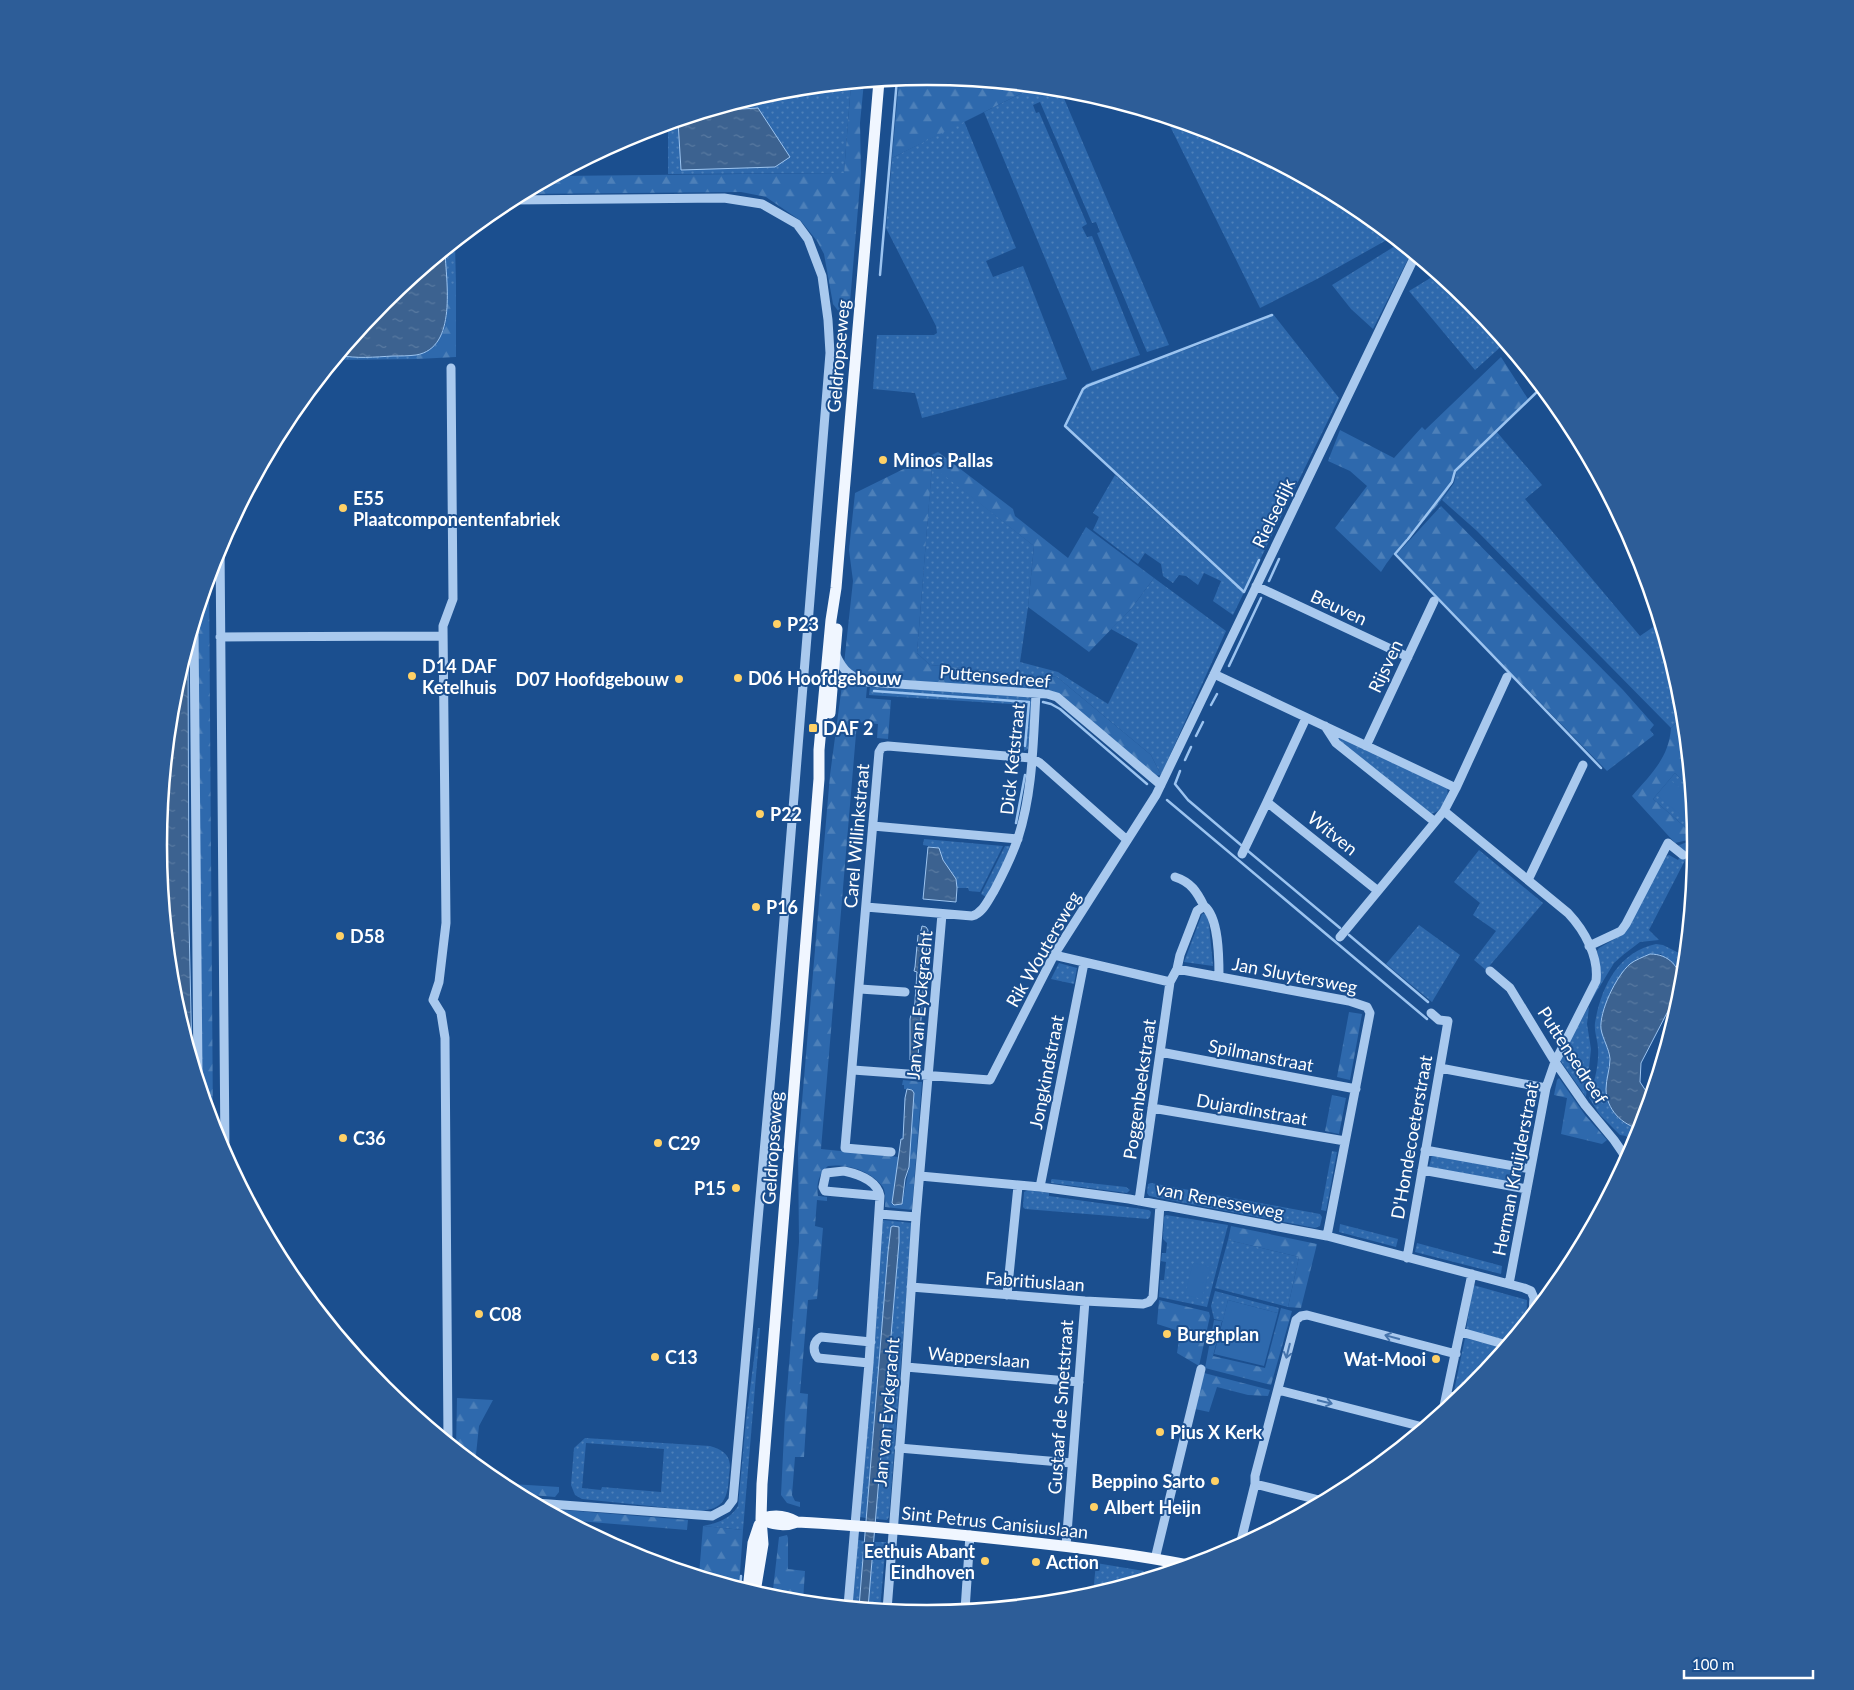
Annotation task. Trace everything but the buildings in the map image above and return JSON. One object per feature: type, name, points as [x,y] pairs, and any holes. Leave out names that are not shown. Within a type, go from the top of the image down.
[{"type":"main road","name":"Geldropseweg","points":[[756,1585],[763,1544],[761,1519],[819,780],[819,750],[831,620],[852,442],[878,87]]},
{"type":"main road","name":"Geldropseweg","points":[[819,780],[826,751],[836,655],[838,621],[836,588]]},
{"type":"main road","name":"Sint Petrus Canisiuslaan","points":[[761,1519],[771,1515],[784,1516],[797,1522],[970,1535],[1066,1546],[1176,1563]]},
{"type":"main road","name":"Geldropseweg","points":[[749,1583],[753,1543],[761,1519]]},
{"type":"street","points":[[526,200],[724,198],[762,204],[797,224],[808,239],[822,276],[830,353],[776,1018],[733,1500],[728,1508],[712,1516],[549,1504]]},
{"type":"street","name":"Rielsedijk","points":[[1161,785],[1413,261]]},
{"type":"street","points":[[448,1434],[444,1038],[441,1013],[433,1000],[439,982],[446,924],[443,626],[453,599],[451,368]]},
{"type":"street","points":[[220,567],[225,1136]]},
{"type":"street","name":"Beuven","points":[[1256,586],[1408,657]]},
{"type":"street","name":"Rijsven","points":[[1366,746],[1434,601]]},
{"type":"street","points":[[220,637],[443,636]]},
{"type":"street","points":[[194,644],[198,1058]]},
{"type":"street","name":"Puttensedreef","points":[[836,655],[842,666],[853,678],[868,682],[1052,695],[1062,700],[1161,785]]},
{"type":"street","points":[[1214,674],[1456,788]]},
{"type":"street","points":[[1340,937],[1444,811],[1507,677]]},
{"type":"street","name":"Dick Ketstraat","points":[[866,907],[972,916],[982,910],[1000,879],[1018,839],[1028,794],[1036,694]]},
{"type":"street","points":[[1242,854],[1306,718]]},
{"type":"street","points":[[1326,726],[1336,743],[1435,822]]},
{"type":"street","name":"Carel Willinkstraat","points":[[891,1152],[845,1148],[879,752],[882,747],[888,746],[1031,758]]},
{"type":"street","points":[[1031,758],[1040,763],[1127,840]]},
{"type":"street","points":[[1528,880],[1583,765]]},
{"type":"street","name":"Rik Woutersweg","points":[[930,1076],[990,1080],[1054,955],[1161,785]]},
{"type":"street","name":"Witven","points":[[1267,802],[1378,890]]},
{"type":"street","points":[[1444,811],[1576,922],[1596,959],[1598,970],[1596,981],[1555,1062]]},
{"type":"street","points":[[873,826],[1018,839]]},
{"type":"street","points":[[1589,946],[1621,930],[1626,924],[1668,843],[1683,855]]},
{"type":"street","points":[[1175,877],[1188,882],[1197,892],[1214,920],[1219,976]]},
{"type":"street","points":[[1054,955],[1170,982],[1177,969],[1180,955],[1198,911],[1204,906]]},
{"type":"street","name":"Jan van Eyckgracht","points":[[887,1603],[888,1528],[899,1448],[916,1217],[930,1076],[942,914]]},
{"type":"street","name":"Jongkindstraat","points":[[1040,1187],[1084,963]]},
{"type":"street","name":"Jan Sluytersweg","points":[[1177,969],[1349,1001],[1367,1007],[1370,1013],[1327,1236]]},
{"type":"street","name":"Puttensedreef","points":[[1490,971],[1510,988],[1555,1062],[1588,1110],[1622,1152]]},
{"type":"street","name":"Poggenbeekstraat","points":[[1139,1201],[1170,982]]},
{"type":"street","points":[[860,989],[905,992]]},
{"type":"street","name":"D'Hondecoeterstraat","points":[[1406,1258],[1448,1021],[1439,1020],[1431,1013]]},
{"type":"street","name":"Spilmanstraat","points":[[1160,1052],[1356,1089]]},
{"type":"street","name":"Herman Kruijderstraat","points":[[1509,1284],[1546,1088],[1555,1062]]},
{"type":"street","points":[[1440,1068],[1546,1088]]},
{"type":"street","points":[[853,1070],[930,1076]]},
{"type":"street","name":"Dujardinstraat","points":[[1152,1108],[1345,1141]]},
{"type":"street","points":[[1425,1150],[1530,1169]]},
{"type":"street","points":[[1422,1170],[1527,1189]]},
{"type":"street","points":[[844,1171],[861,1176],[876,1186],[880,1196],[825,1191],[823,1187],[826,1173],[844,1171]]},
{"type":"street","name":"van Renesseweg","points":[[920,1176],[1040,1187],[1139,1201],[1327,1236],[1531,1291],[1534,1303]]},
{"type":"street","points":[[1007,1295],[1018,1186]]},
{"type":"street","name":"Jan van Eyckgracht","points":[[849,1600],[858,1526],[880,1196]]},
{"type":"street","name":"Fabritiuslaan","points":[[911,1287],[1143,1304],[1149,1302],[1153,1296],[1160,1205]]},
{"type":"street","points":[[880,1214],[916,1217]]},
{"type":"street","points":[[1446,1399],[1472,1274]]},
{"type":"street","name":"Gustaaf de Smetstraat","points":[[1066,1546],[1085,1301]]},
{"type":"street","points":[[1242,1536],[1255,1484],[1255,1476],[1296,1320],[1301,1316],[1307,1315],[1456,1354]]},
{"type":"street","points":[[1461,1332],[1500,1343]]},
{"type":"street","name":"Jan van Eyckgracht","points":[[869,1363],[818,1358],[814,1350],[816,1340],[821,1337],[871,1342]]},
{"type":"street","name":"Wapperslaan","points":[[906,1367],[1079,1382]]},
{"type":"street","points":[[1155,1559],[1201,1370]]},
{"type":"street","points":[[1278,1390],[1417,1425]]},
{"type":"street","points":[[899,1448],[1072,1463]]},
{"type":"street","points":[[1255,1484],[1309,1502]]},
{"type":"street","points":[[965,1603],[970,1535]]},
{"type":"green space","points":[[898,86],[977,87],[1024,92],[892,158]]},
{"type":"green space","points":[[863,88],[860,123],[861,173],[849,314],[839,312],[833,304],[824,254],[817,241],[801,221],[766,197],[741,192],[536,194],[567,176],[844,173],[851,90]]},
{"type":"green space","points":[[851,90],[844,173],[668,174],[668,131],[678,127],[681,170],[758,108],[738,109],[779,100]]},
{"type":"green space","points":[[1024,92],[1064,98],[1169,345],[1147,352],[1097,233],[1100,232],[1096,222],[1092,223],[1040,102],[1033,105],[1036,113],[1039,112],[1087,224],[1082,227],[1087,237],[1092,236],[1140,355],[1092,371],[984,112]]},
{"type":"green space","points":[[964,121],[1016,248],[986,261],[993,277],[1023,266],[1067,379],[922,418],[915,393],[873,389],[877,335],[934,335],[937,333],[936,326],[886,228],[892,158]]},
{"type":"green space","points":[[1169,124],[1263,163],[1349,213],[1387,240],[1260,308]]},
{"type":"green space","points":[[1395,246],[1409,258],[1373,329],[1351,309],[1332,285]]},
{"type":"green space","points":[[455,249],[456,284],[446,284],[445,258]]},
{"type":"green space","points":[[1432,277],[1501,347],[1475,370],[1409,291]]},
{"type":"green space","points":[[446,284],[456,284],[456,357],[417,359],[417,355],[428,349],[442,334],[447,317]]},
{"type":"green space","points":[[1273,314],[1339,398],[1233,615],[1213,601],[1221,581],[1204,573],[1198,585],[1186,576],[1179,575],[1173,583],[1163,576],[1161,564],[1145,553],[1138,564],[1093,530],[1099,517],[1093,513],[1115,475],[1242,592],[1064,425],[1086,384],[1199,345]]},
{"type":"green space","points":[[417,355],[417,359],[343,360],[346,356]]},
{"type":"green space","points":[[1501,357],[1528,399],[1457,469],[1451,483],[1434,510],[1400,546],[1381,572],[1335,528],[1367,486],[1350,471],[1328,461],[1340,430],[1394,458],[1422,427],[1425,430]]},
{"type":"green space","points":[[1496,431],[1542,485],[1525,499],[1640,636],[1654,626],[1661,648],[1676,723],[1671,728],[1477,531],[1442,500],[1454,483],[1457,469]]},
{"type":"green space","points":[[938,452],[1013,509],[1015,516],[1068,558],[1086,527],[1154,578],[1131,609],[1089,652],[1028,607],[1034,546],[932,466],[917,653],[930,665],[1057,677],[1151,755],[1161,775],[1155,776],[1063,696],[1052,691],[863,677],[856,675],[844,664],[853,581],[849,550],[855,493]]},
{"type":"green space","points":[[932,465],[1034,546],[1020,662],[1058,672],[1108,704],[1138,644],[1111,629],[1131,609],[1154,578],[1226,631],[1161,775],[1151,755],[1057,677],[930,665],[917,653]]},
{"type":"green space","points":[[1441,506],[1623,690],[1654,725],[1650,730],[1654,735],[1607,771],[1396,555]]},
{"type":"green space","points":[[209,595],[213,1104],[201,1068],[198,631]]},
{"type":"green space","points":[[842,685],[867,687],[866,698],[891,700],[888,739],[877,738],[878,724],[857,722],[821,1149],[899,1157],[892,1203],[900,1205],[902,1204],[909,1168],[914,1093],[912,1089],[904,1089],[904,1085],[902,1085],[903,1080],[922,1082],[912,1210],[885,1207],[883,1187],[878,1181],[858,1169],[835,1165],[828,1166],[822,1172],[819,1179],[817,1187],[818,1196],[827,1197],[827,1201],[817,1200],[815,1226],[823,1228],[817,1299],[808,1300],[800,1393],[808,1394],[804,1457],[795,1457],[792,1495],[795,1501],[800,1502],[800,1507],[787,1503],[781,1495],[785,1414],[799,1242],[798,1148],[830,775]]},
{"type":"green space","points":[[870,687],[1028,696],[1032,704],[1028,749],[1024,751],[1027,705],[869,695]]},
{"type":"green space","points":[[1676,723],[1684,782],[1675,773],[1653,799],[1686,828],[1687,840],[1675,843],[1632,796],[1663,757],[1670,739],[1671,728]]},
{"type":"green space","points":[[1337,736],[1447,788],[1448,792],[1444,804],[1438,811],[1431,814],[1337,739]]},
{"type":"green space","points":[[1675,773],[1684,782],[1686,828],[1653,799]]},
{"type":"green space","points":[[1670,780],[1685,792],[1686,820],[1657,795]]},
{"type":"green space","points":[[924,839],[1003,846],[980,892],[969,891],[968,888],[957,888],[939,848],[923,845]]},
{"type":"green space","points":[[1687,842],[1687,857],[1649,930],[1659,940],[1640,942],[1614,963],[1588,1006],[1600,974],[1597,951],[1623,934],[1664,857],[1669,855],[1678,860],[1683,852],[1677,846]]},
{"type":"green space","points":[[1005,846],[1010,846],[1003,866],[986,897],[981,894]]},
{"type":"green space","points":[[1479,850],[1543,903],[1486,970],[1474,960],[1496,931],[1473,915],[1480,903],[1454,882]]},
{"type":"green space","points":[[1208,913],[1213,966],[1184,962],[1202,914]]},
{"type":"green space","points":[[1419,925],[1460,955],[1432,1002],[1386,964]]},
{"type":"green space","points":[[1656,944],[1663,945],[1679,953],[1675,973],[1661,954],[1636,961],[1624,972],[1614,987],[1602,1013],[1601,1020],[1601,1029],[1609,1059],[1609,1101],[1616,1115],[1633,1127],[1628,1138],[1620,1135],[1600,1115],[1589,1098],[1598,1062],[1595,1023],[1602,997],[1607,984],[1622,963],[1643,948]]},
{"type":"green space","points":[[1059,963],[1077,968],[1074,984],[1051,979]]},
{"type":"green space","points":[[1589,1007],[1587,1024],[1591,1049],[1586,1097],[1560,1060]]},
{"type":"green space","points":[[1349,1012],[1362,1014],[1350,1080],[1337,1077]]},
{"type":"green space","points":[[1559,1078],[1585,1115],[1607,1140],[1602,1144],[1561,1134],[1567,1098],[1554,1095]]},
{"type":"green space","points":[[1332,1095],[1346,1098],[1339,1134],[1325,1131]]},
{"type":"green space","points":[[1332,1151],[1337,1152],[1326,1211],[1321,1210]]},
{"type":"green space","points":[[1432,1155],[1522,1171],[1519,1184],[1429,1167]]},
{"type":"green space","points":[[1052,1179],[1126,1187],[1130,1190],[1127,1193],[1051,1183]]},
{"type":"green space","points":[[1151,1183],[1320,1214],[1322,1217],[1320,1226],[1315,1228],[1149,1196],[1147,1193],[1148,1184]]},
{"type":"green space","points":[[1028,1190],[1049,1193],[1049,1196],[1149,1210],[1151,1212],[1150,1217],[1148,1219],[1025,1209],[1023,1207],[1024,1192]]},
{"type":"green space","points":[[1166,1215],[1228,1225],[1207,1307],[1159,1297],[1160,1280],[1164,1280],[1166,1262],[1161,1261],[1162,1253],[1166,1253],[1167,1243],[1163,1239],[1164,1217]]},
{"type":"green space","points":[[883,1220],[912,1223],[889,1517],[887,1520],[876,1519],[899,1242],[899,1227],[893,1226],[891,1227],[888,1252],[866,1518],[860,1517]]},
{"type":"green space","points":[[1340,1224],[1398,1239],[1396,1247],[1339,1232]]},
{"type":"green space","points":[[1231,1226],[1317,1244],[1301,1308],[1288,1307],[1299,1257],[1228,1240]]},
{"type":"green space","points":[[1228,1240],[1299,1257],[1288,1307],[1215,1288]]},
{"type":"green space","points":[[1417,1243],[1502,1266],[1501,1274],[1415,1252]]},
{"type":"green space","points":[[1193,1263],[1210,1267],[1202,1299],[1185,1295]]},
{"type":"green space","points":[[1473,1285],[1527,1300],[1526,1312],[1504,1339],[1466,1330]]},
{"type":"green space","points":[[1215,1291],[1279,1308],[1278,1313],[1228,1300],[1223,1321],[1214,1319],[1211,1306]]},
{"type":"green space","points":[[1159,1300],[1209,1312],[1210,1316],[1199,1366],[1177,1353],[1179,1331],[1157,1324]]},
{"type":"green space","points":[[1228,1300],[1278,1313],[1264,1366],[1214,1354]]},
{"type":"green space","points":[[1281,1308],[1292,1311],[1271,1385],[1205,1368],[1214,1320],[1222,1321],[1213,1356],[1265,1368]]},
{"type":"green space","points":[[758,1328],[760,1328],[743,1530],[703,1526],[723,1520],[738,1506],[746,1420]]},
{"type":"green space","points":[[1465,1338],[1497,1347],[1464,1382],[1454,1391]]},
{"type":"green space","points":[[1204,1373],[1270,1390],[1268,1396],[1248,1395],[1217,1387],[1209,1412],[1195,1409]]},
{"type":"green space","points":[[457,1398],[493,1400],[479,1426],[476,1456],[456,1441]]},
{"type":"green space","points":[[585,1438],[710,1446],[724,1452],[729,1461],[730,1468],[726,1496],[714,1508],[698,1511],[582,1499],[575,1495],[571,1485],[574,1448]],"holes":[[[586,1443],[664,1449],[661,1492],[602,1487],[601,1490],[582,1488]]]},
{"type":"green space","points":[[517,1484],[559,1487],[559,1492],[555,1497],[535,1495]]},
{"type":"green space","points":[[559,1510],[688,1520],[687,1530],[580,1521]]},
{"type":"green space","points":[[703,1526],[743,1530],[739,1581],[699,1570]]},
{"type":"green space","points":[[787,1535],[788,1538],[788,1569],[805,1571],[803,1594],[773,1589],[779,1537]]},
{"type":"green space","points":[[856,1541],[864,1541],[859,1601],[851,1600]]},
{"type":"green space","points":[[874,1542],[886,1542],[881,1603],[869,1602]]},
{"type":"green space","points":[[1096,1563],[1144,1571],[1143,1573],[1124,1579],[1094,1586]]},
{"type":"water","points":[[758,108],[790,157],[775,167],[681,170],[678,127],[738,109]]},
{"type":"water","points":[[445,258],[447,312],[444,327],[438,340],[429,350],[416,355],[346,356],[390,308]]},
{"type":"water","points":[[188,670],[191,1035],[174,944],[169,895],[167,845],[169,795],[174,746]]},
{"type":"water","points":[[928,847],[939,848],[943,860],[956,879],[956,902],[923,899]]},
{"type":"water","points":[[922,926],[928,930],[918,1057],[910,1060],[910,1019],[911,1015],[914,1015],[917,972],[914,971],[918,935],[920,935]]},
{"type":"water","points":[[1650,954],[1663,956],[1673,963],[1676,968],[1668,1011],[1641,1063],[1640,1082],[1646,1091],[1633,1127],[1616,1115],[1609,1103],[1606,1089],[1610,1059],[1601,1029],[1601,1022],[1614,985],[1630,964]]},
{"type":"water","points":[[907,1089],[912,1090],[914,1093],[909,1167],[905,1179],[902,1204],[894,1205],[892,1203],[901,1139],[903,1139]]},
{"type":"water","points":[[891,1227],[899,1227],[899,1242],[868,1602],[859,1601]]},
{"type":"waterway","points":[[880,275],[896,86]]},
{"type":"waterway","points":[[1259,560],[1244,592],[1065,426],[1083,389],[1087,386],[1272,315]]},
{"type":"waterway","points":[[1408,539],[1452,482],[1455,471],[1537,392]]},
{"type":"waterway","points":[[1407,540],[1395,554],[1601,768]]},
{"type":"waterway","points":[[1269,581],[1279,559]]},
{"type":"waterway","points":[[1229,666],[1261,598]]},
{"type":"waterway","points":[[874,691],[1029,702],[1025,746]]},
{"type":"waterway","points":[[1211,705],[1217,694]]},
{"type":"waterway","points":[[1043,702],[1060,709],[1147,784]]},
{"type":"waterway","points":[[1196,736],[1203,722]]},
{"type":"waterway","points":[[1185,760],[1191,747]]},
{"type":"waterway","points":[[1180,771],[1175,784],[1188,800],[1241,845]]},
{"type":"waterway","points":[[1016,823],[1025,775]]},
{"type":"waterway","points":[[1167,800],[1427,1019]]},
{"type":"waterway","points":[[1248,851],[1340,928]]},
{"type":"waterway","points":[[1349,935],[1428,1002]]},
{"type":"waterway","points":[[741,1576],[741,1581]]},
{"type":"place","name":"Minos Pallas","points":[[883,460]]},
{"type":"place","name":"E55 Plaatcomponentenfabriek","points":[[343,508]]},
{"type":"place","name":"P23","points":[[777,624]]},
{"type":"place","name":"D14 DAF Ketelhuis","points":[[412,676]]},
{"type":"place","name":"D06 Hoofdgebouw","points":[[738,678]]},
{"type":"place","name":"D07 Hoofdgebouw","points":[[679,679]]},
{"type":"place","name":"DAF 2","points":[[813,728]]},
{"type":"place","name":"P22","points":[[760,814]]},
{"type":"place","name":"P16","points":[[756,907]]},
{"type":"place","name":"D58","points":[[340,936]]},
{"type":"place","name":"C36","points":[[343,1138]]},
{"type":"place","name":"C29","points":[[658,1143]]},
{"type":"place","name":"P15","points":[[736,1188]]},
{"type":"place","name":"C08","points":[[479,1314]]},
{"type":"place","name":"Burghplan","points":[[1167,1334]]},
{"type":"place","name":"C13","points":[[655,1357]]},
{"type":"place","name":"Wat-Mooi","points":[[1436,1359]]},
{"type":"place","name":"Pius X Kerk","points":[[1160,1432]]},
{"type":"place","name":"Beppino Sarto","points":[[1215,1481]]},
{"type":"place","name":"Albert Heijn","points":[[1094,1507]]},
{"type":"place","name":"Eethuis Abant Eindhoven","points":[[985,1561]]},
{"type":"place","name":"Action","points":[[1036,1562]]}]
